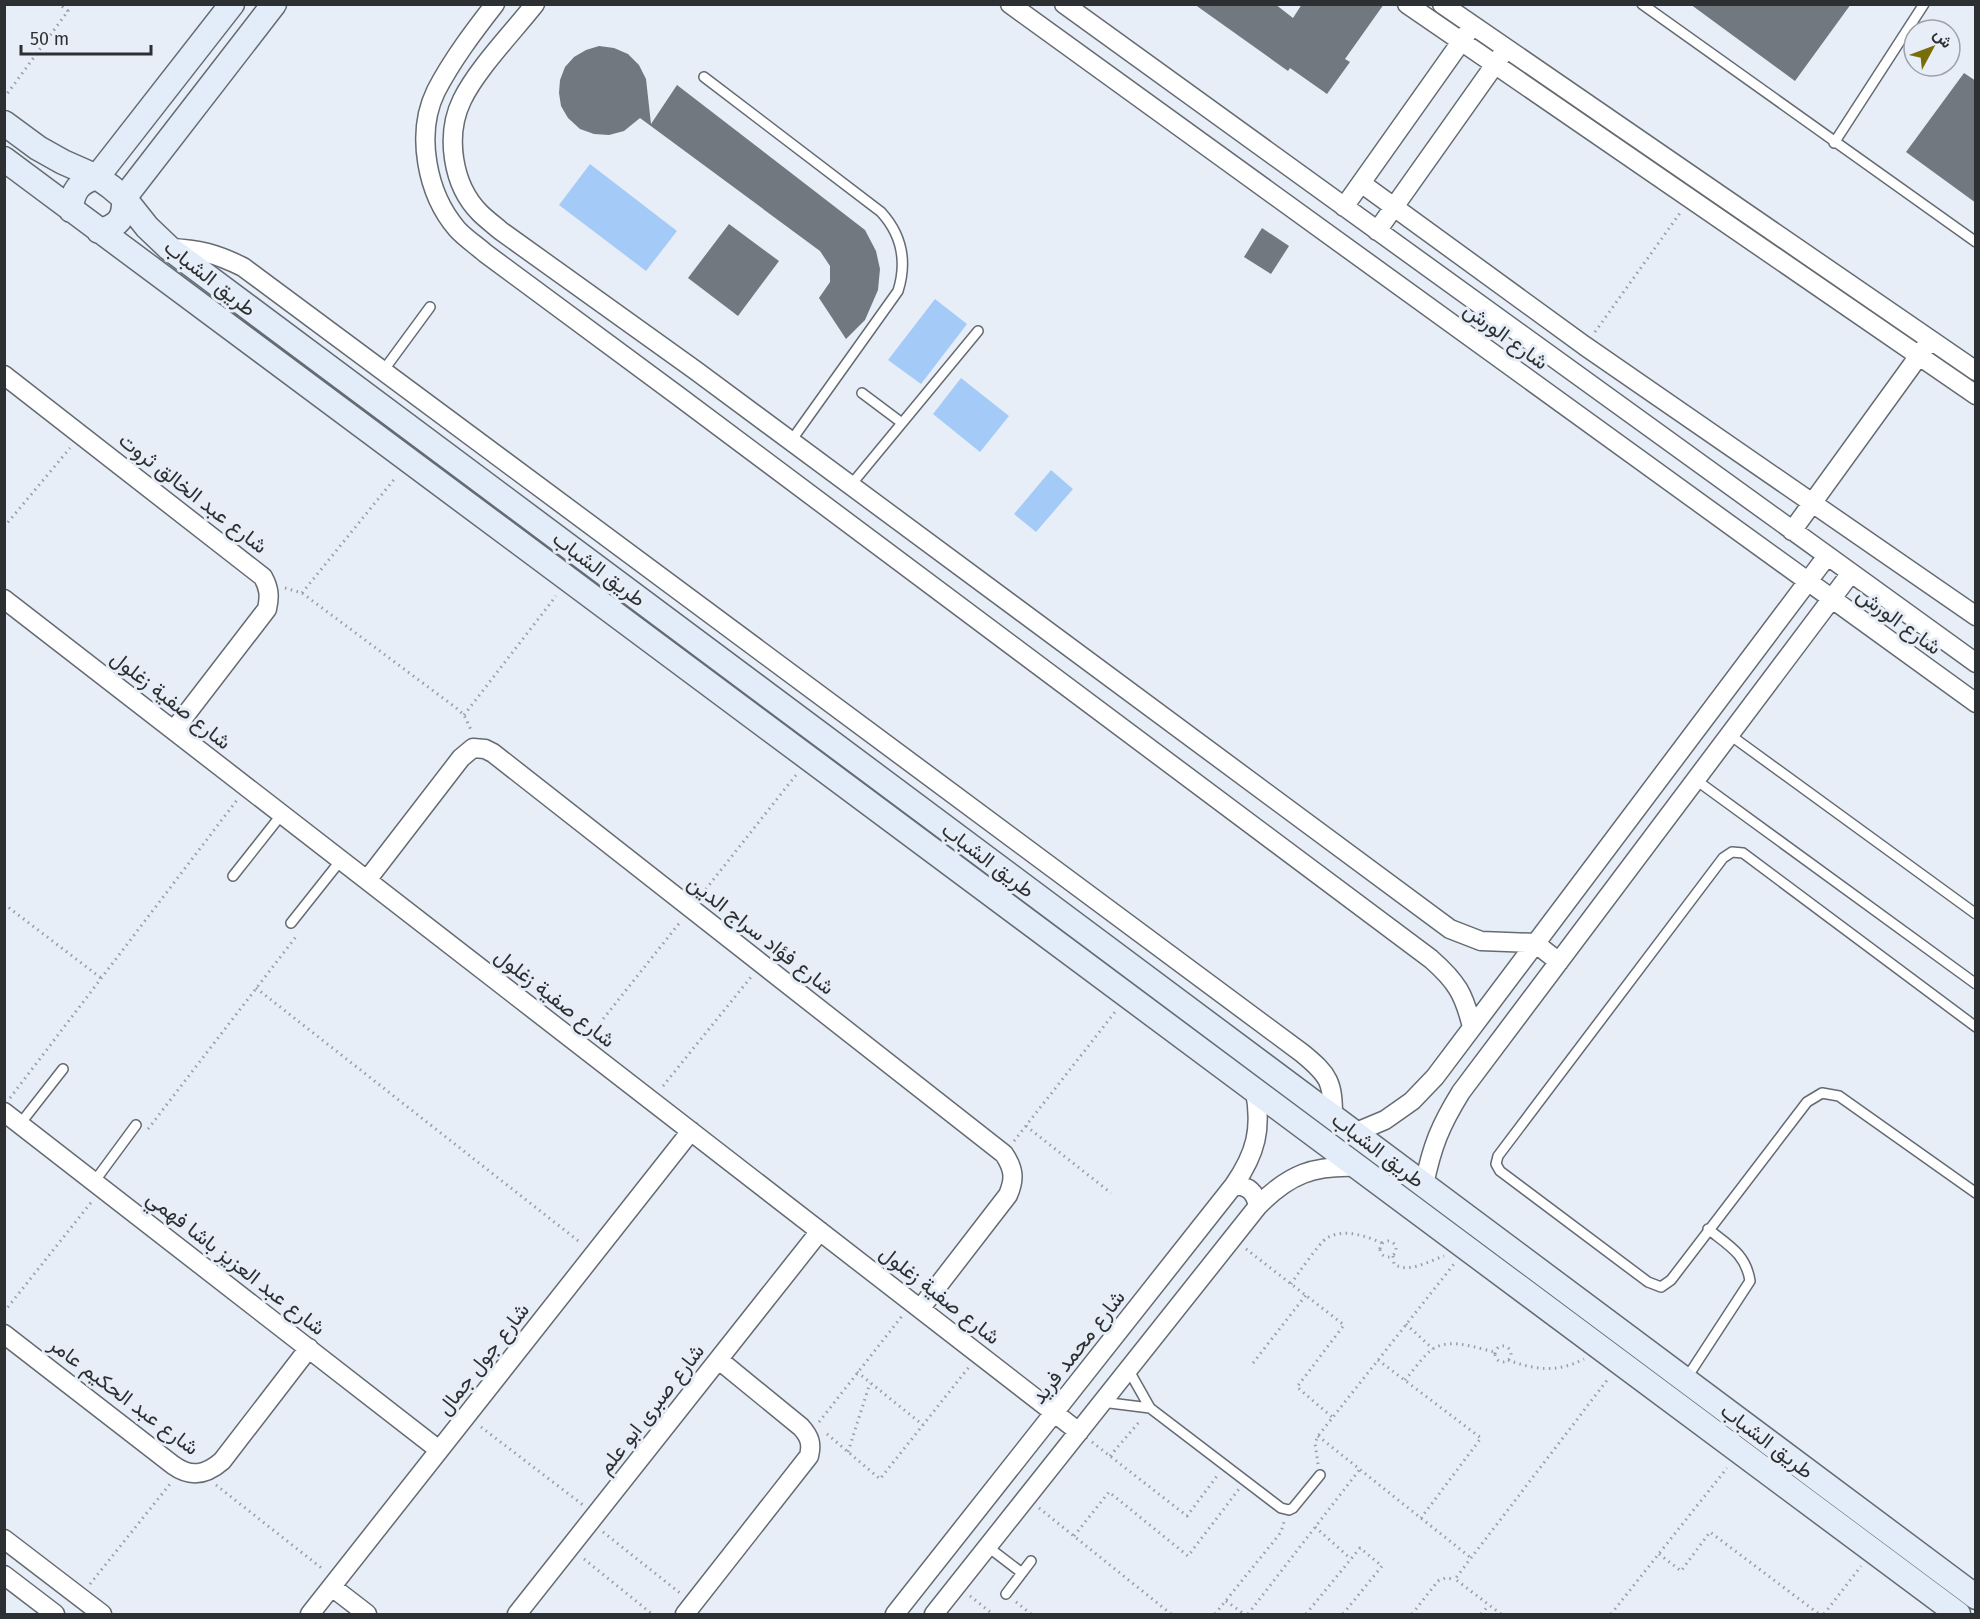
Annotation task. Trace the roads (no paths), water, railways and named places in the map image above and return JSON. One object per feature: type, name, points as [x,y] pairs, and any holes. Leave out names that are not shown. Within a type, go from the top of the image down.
[{"type":"street","points":[[71,210],[72,198],[77,188],[86,180],[97,177],[232,4]]},
{"type":"street","points":[[99,231],[110,228],[119,221],[124,210],[124,198],[274,4]]},
{"type":"street","points":[[495,4],[469,39],[435,93],[426,128],[427,164],[437,199],[457,229],[485,253],[677,394],[1431,959],[1451,977],[1465,1001],[1472,1027]]},
{"type":"street","points":[[535,4],[478,76],[462,101],[454,129],[454,159],[462,187],[479,212],[501,231],[695,370],[1450,929],[1481,941],[1535,943],[1559,962]]},
{"type":"street","name":"شارع الورش","points":[[1010,4],[1976,703]]},
{"type":"street","name":"شارع الورش","points":[[1064,4],[1976,663]]},
{"type":"street","points":[[1407,4],[1494,66],[1976,395]]},
{"type":"street","points":[[1442,4],[1976,371]]},
{"type":"street","points":[[1344,207],[1472,26]]},
{"type":"street","points":[[1377,231],[1506,49]]},
{"type":"street","name":"طريق الشباب","points":[[4,123],[38,148],[97,177],[124,198],[147,227],[169,249],[1976,1597]]},
{"type":"street","name":"طريق الشباب","points":[[4,159],[1958,1614]]},
{"type":"street","points":[[1361,183],[1585,346],[1976,616]]},
{"type":"street","points":[[169,249],[195,249],[220,255],[243,267],[1302,1053],[1322,1069],[1333,1092],[1333,1117]]},
{"type":"street","points":[[1792,531],[1931,340]]},
{"type":"street","points":[[677,394],[695,370]]},
{"type":"street","name":"شارع عبد الخالق ثروت","points":[[4,375],[254,568],[269,588],[270,599],[267,609],[174,730]]},
{"type":"street","points":[[1354,1133],[1385,1120],[1412,1101],[1435,1077],[1827,556]]},
{"type":"street","points":[[934,586],[952,562]]},
{"type":"street","points":[[1424,1185],[1431,1152],[1443,1121],[1461,1092],[1851,573]]},
{"type":"street","name":"شارع صفية زغلول","points":[[4,599],[1079,1431]]},
{"type":"street","points":[[1052,674],[1071,650]]},
{"type":"street","name":"شارع فؤاد سراج الدين","points":[[367,880],[461,758],[473,748],[485,749],[493,753],[1004,1154],[1012,1167],[1014,1182],[1008,1195],[916,1306]]},
{"type":"street","name":"شارع محمد فريد","points":[[895,1614],[1234,1185],[1254,1150],[1258,1131],[1255,1091]]},
{"type":"street","name":"شارع عبد العزيز باشا فهمي","points":[[4,1112],[439,1450]]},
{"type":"street","name":"شارع جول جمال","points":[[310,1614],[691,1131]]},
{"type":"street","points":[[934,1614],[1258,1206],[1274,1190],[1292,1178],[1313,1170],[1335,1166],[1358,1167]]},
{"type":"street","points":[[1234,1185],[1244,1186],[1251,1190],[1257,1197],[1258,1206]]},
{"type":"street","name":"شارع صبرى ابو علم","points":[[518,1614],[820,1231]]},
{"type":"street","name":"شارع عبد الحكيم عامر","points":[[4,1334],[181,1471],[191,1474],[202,1474],[213,1469],[222,1461],[309,1348]]},
{"type":"street","points":[[689,1609],[809,1456],[811,1446],[812,1430],[719,1360]]},
{"type":"street","points":[[4,1539],[102,1614]]},
{"type":"street","points":[[4,1575],[55,1614]]},
{"type":"street","points":[[334,1584],[367,1614]]},
{"type":"lane","points":[[1642,4],[1976,242]]},
{"type":"lane","points":[[1834,143],[1924,4]]},
{"type":"lane","points":[[704,77],[881,212],[894,228],[902,250],[902,278],[897,291],[790,441]]},
{"type":"lane","points":[[383,371],[430,307]]},
{"type":"lane","points":[[850,486],[978,331]]},
{"type":"lane","points":[[862,393],[903,423]]},
{"type":"lane","points":[[1730,735],[1976,914]]},
{"type":"lane","points":[[1696,780],[1976,984]]},
{"type":"lane","points":[[232,876],[282,814]]},
{"type":"lane","points":[[1976,1027],[1743,853],[1732,852],[1723,858],[1498,1156],[1496,1164],[1500,1171],[1648,1282],[1661,1287],[1671,1280],[1807,1102],[1822,1093],[1839,1096],[1976,1192]]},
{"type":"lane","points":[[291,923],[341,860]]},
{"type":"lane","points":[[20,1124],[63,1069]]},
{"type":"lane","points":[[99,1185],[136,1125]]},
{"type":"lane","points":[[1685,1380],[1750,1281],[1748,1267],[1739,1255],[1708,1229]]},
{"type":"lane","points":[[1128,1369],[1150,1408],[1285,1510],[1293,1508],[1320,1475]]},
{"type":"lane","points":[[1102,1402],[1150,1408]]},
{"type":"lane","points":[[988,1547],[1022,1573]]},
{"type":"lane","points":[[1006,1594],[1031,1561]]}]
